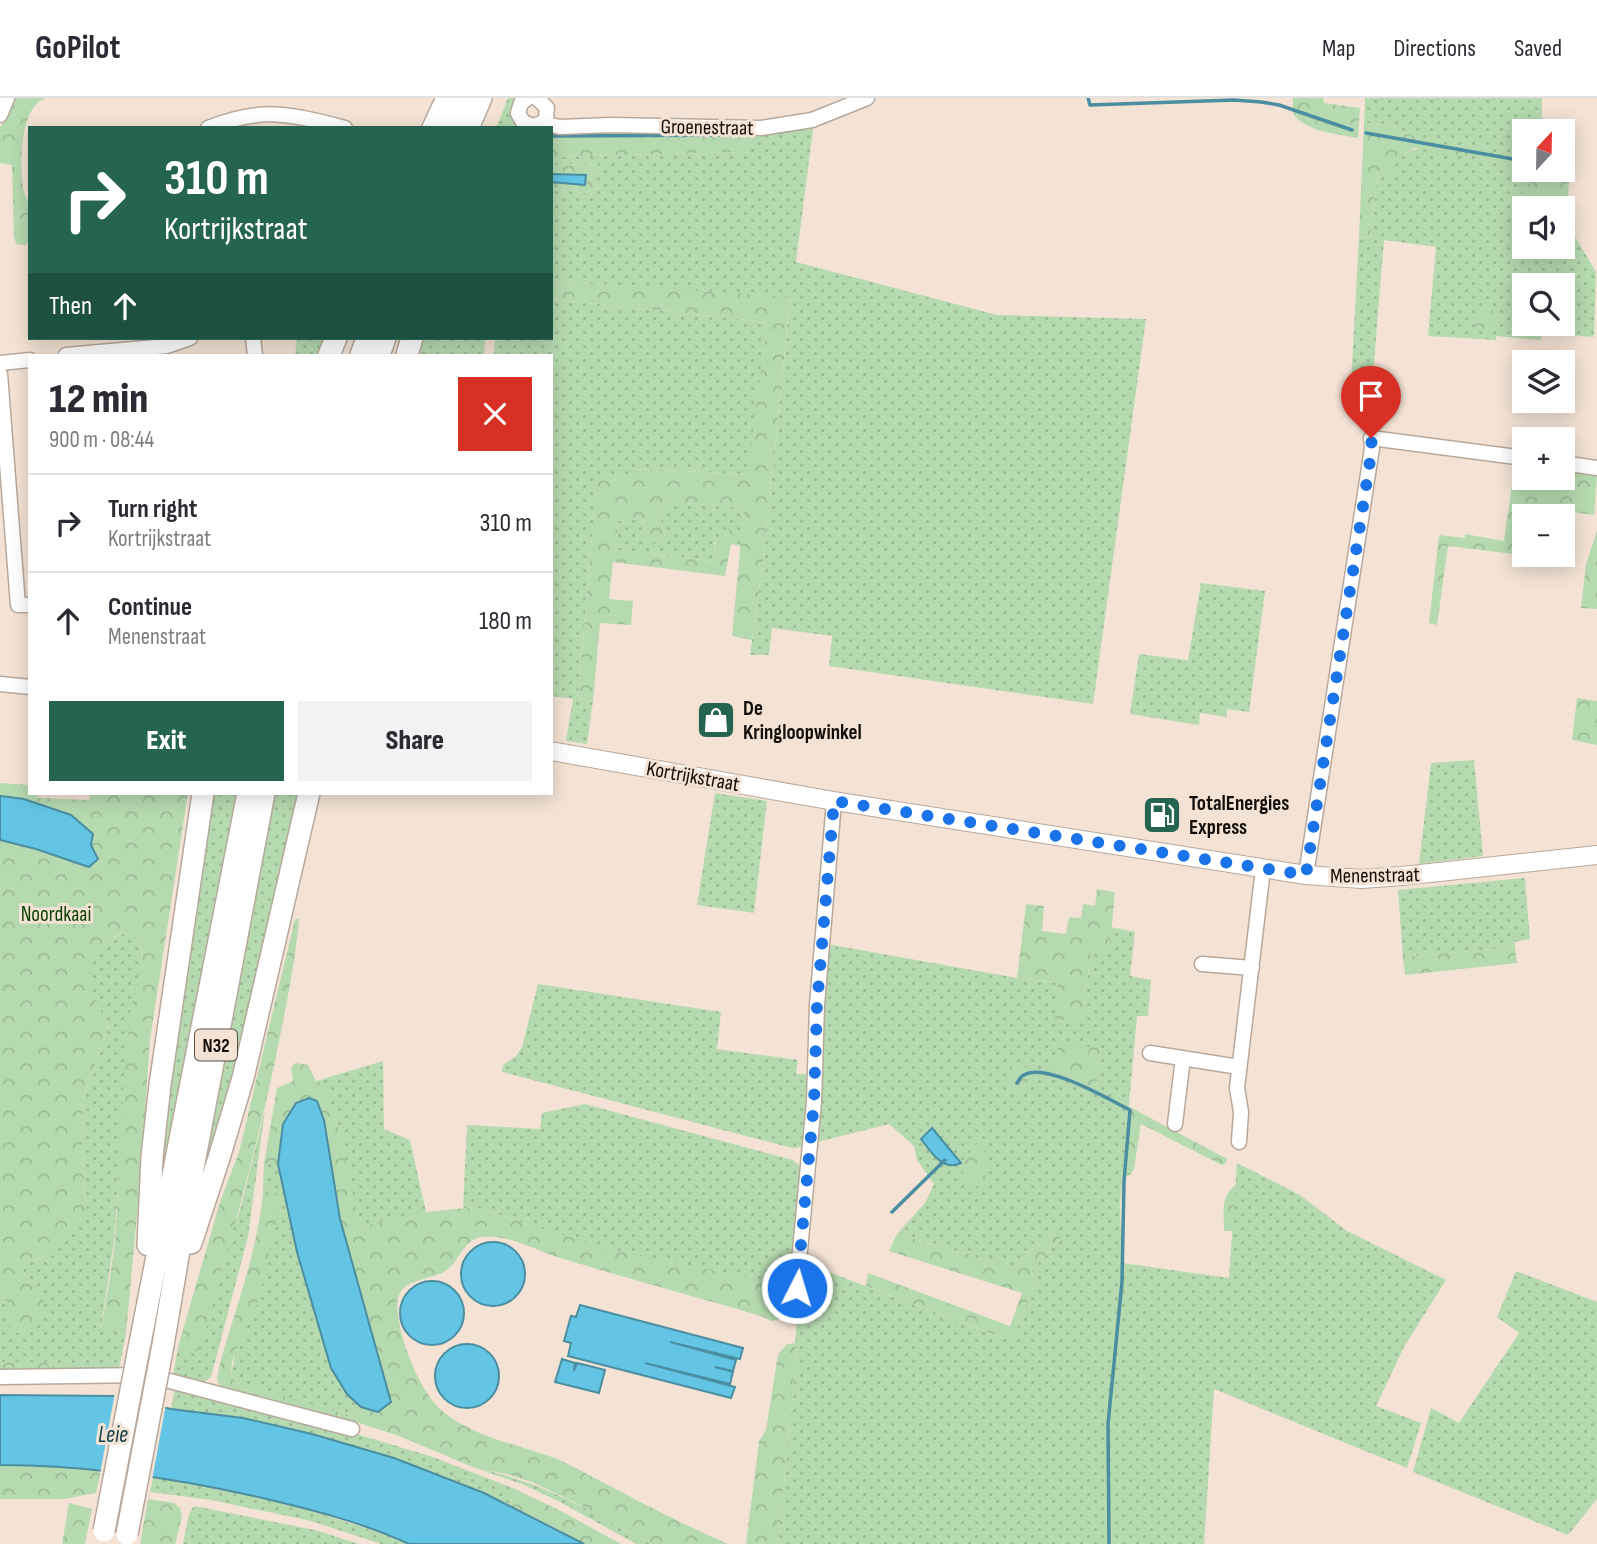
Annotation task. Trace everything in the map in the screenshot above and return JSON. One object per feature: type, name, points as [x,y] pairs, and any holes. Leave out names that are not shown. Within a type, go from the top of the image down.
[{"type":"highway","points":[[434,126],[447,98]]},
{"type":"highway","points":[[451,126],[464,98]]},
{"type":"highway","points":[[469,126],[481,98]]},
{"type":"highway","points":[[484,126],[495,98]]},
{"type":"highway","points":[[141,1336],[152,1157],[160,1085],[203,795]]},
{"type":"highway","name":"N32","points":[[103,1538],[248,795]]},
{"type":"highway","name":"N32","points":[[126,1539],[264,795]]},
{"type":"highway","points":[[170,1298],[219,1158],[243,1078],[309,795]]},
{"type":"main road","name":"Kortrijkstraat","points":[[553,751],[834,801],[1112,843]]},
{"type":"main road","name":"Menenstraat","points":[[1112,843],[1263,869],[1362,878],[1597,855]]},
{"type":"street","points":[[0,115],[7,98]]},
{"type":"street","name":"Groenestraat","points":[[528,98],[519,107],[520,118],[527,125],[538,125],[542,122],[560,127],[611,125],[761,128],[812,120],[867,98]]},
{"type":"street","points":[[537,98],[547,108],[542,122]]},
{"type":"street","points":[[213,126],[234,118],[263,113],[293,116],[336,126]]},
{"type":"street","points":[[90,354],[167,346],[184,340]]},
{"type":"street","points":[[0,363],[28,360]]},
{"type":"street","points":[[0,374],[18,605],[28,605]]},
{"type":"street","points":[[1306,875],[1372,448],[1371,438],[1512,456]]},
{"type":"street","points":[[1575,465],[1597,468]]},
{"type":"street","points":[[0,684],[28,687]]},
{"type":"street","points":[[794,1314],[814,1102],[817,1005],[834,801]]},
{"type":"street","points":[[1239,1142],[1241,1112],[1237,1088],[1263,869]]},
{"type":"street","points":[[1202,964],[1252,968]]},
{"type":"street","points":[[1150,1053],[1239,1067]]},
{"type":"street","points":[[1175,1124],[1183,1058]]},
{"type":"street","points":[[0,1377],[147,1375],[352,1429]]},
{"type":"green space","points":[[13,98],[46,98],[37,104],[31,113],[23,138],[22,177],[28,202],[28,243],[25,245],[16,244],[14,237],[12,165],[0,163],[0,127],[7,118]]},
{"type":"green space","points":[[508,98],[519,98],[522,126],[497,126]]},
{"type":"green space","points":[[1293,98],[1323,98],[1324,103],[1360,108],[1358,138],[1306,125],[1293,114]]},
{"type":"green space","points":[[1365,98],[1542,98],[1542,119],[1512,119],[1512,157],[1477,150],[1479,158],[1512,166],[1512,182],[1531,182],[1529,187],[1523,190],[1523,196],[1512,196],[1512,259],[1575,259],[1575,236],[1596,272],[1594,337],[1575,336],[1575,273],[1512,273],[1512,336],[1542,336],[1541,340],[1496,336],[1496,340],[1428,336],[1436,247],[1384,240],[1371,399],[1350,401],[1359,237],[1370,238],[1378,171],[1407,153],[1426,148],[1422,141],[1392,126],[1364,123]]},
{"type":"green space","points":[[814,122],[796,262],[997,315],[1146,319],[1093,704],[829,666],[832,636],[772,628],[769,655],[750,655],[767,529],[790,298],[553,281],[553,189],[596,194],[598,164],[553,165],[553,157],[748,152],[748,137],[553,143],[553,130]]},
{"type":"green space","points":[[1364,123],[1392,126],[1422,141],[1471,148],[1470,156],[1466,156],[1414,148],[1398,159],[1391,173],[1378,171],[1370,238],[1359,237]]},
{"type":"green space","points":[[748,136],[748,152],[553,157],[553,143]]},
{"type":"green space","points":[[1477,149],[1512,156],[1512,166],[1479,158],[1476,155]]},
{"type":"green space","points":[[598,164],[596,194],[553,189],[553,182],[584,185],[586,175],[553,174],[553,165]]},
{"type":"green space","points":[[1531,182],[1569,182],[1568,196],[1522,196],[1523,190],[1529,187]]},
{"type":"green space","points":[[553,281],[790,297],[767,529],[752,640],[732,636],[744,508],[663,501],[661,521],[665,533],[657,544],[646,536],[642,517],[618,521],[615,550],[713,561],[718,538],[729,529],[733,533],[725,576],[613,562],[609,599],[633,601],[631,625],[600,623],[593,701],[578,699],[597,475],[634,479],[634,469],[748,474],[767,322],[553,299]]},
{"type":"green space","points":[[553,299],[767,322],[749,474],[635,469],[634,480],[597,476],[578,699],[593,701],[587,744],[566,741],[573,699],[553,696],[553,354],[494,354],[495,340],[553,340]]},
{"type":"green space","points":[[1475,308],[1496,311],[1496,329],[1474,328]]},
{"type":"green space","points":[[297,340],[323,340],[317,354],[295,354]]},
{"type":"green space","points":[[423,340],[485,340],[484,354],[419,354]]},
{"type":"green space","points":[[1575,472],[1597,475],[1594,515],[1575,512],[1575,504],[1512,504],[1512,554],[1448,546],[1437,625],[1429,623],[1439,535],[1465,538],[1465,534],[1504,541],[1512,484],[1512,490],[1575,490]]},
{"type":"green space","points":[[663,501],[744,508],[741,546],[730,544],[733,533],[715,542],[713,561],[615,550],[618,521],[642,517],[646,536],[658,543],[665,533],[661,521]]},
{"type":"green space","points":[[1597,531],[1597,609],[1581,608],[1586,564]]},
{"type":"green space","points":[[1201,583],[1265,591],[1249,712],[1227,709],[1227,717],[1200,713],[1199,725],[1130,714],[1139,654],[1188,660]]},
{"type":"green space","points":[[1577,698],[1597,701],[1597,745],[1572,740]]},
{"type":"green space","points":[[1474,760],[1483,856],[1419,864],[1431,763]]},
{"type":"green space","name":"Noordkaai","points":[[0,783],[28,785],[28,795],[37,795],[38,798],[89,800],[90,795],[188,795],[150,1040],[126,1334],[101,1329],[115,1239],[130,1014],[142,955],[137,936],[120,934],[114,937],[98,951],[93,961],[91,972],[94,994],[108,1027],[83,1098],[82,1154],[86,1207],[81,1222],[52,1255],[24,1263],[24,1273],[44,1297],[40,1319],[27,1338],[11,1329],[6,1310],[8,1301],[0,1302],[0,840],[98,859],[91,845],[24,799],[0,796]]},
{"type":"green space","points":[[715,793],[767,801],[754,913],[697,905]]},
{"type":"green space","points":[[210,795],[237,795],[168,1176],[162,1169],[162,1144]]},
{"type":"green space","points":[[274,795],[302,795],[253,1009],[209,1168],[197,1185]]},
{"type":"green space","points":[[1525,878],[1530,939],[1514,942],[1515,947],[1403,957],[1398,890]]},
{"type":"green space","points":[[1097,889],[1115,892],[1109,954],[1091,952],[1082,1022],[1055,1019],[1058,983],[1017,978],[1026,904],[1044,906],[1042,931],[1066,934],[1069,917],[1081,918],[1083,904],[1095,906]]},
{"type":"green space","points":[[295,919],[299,919],[289,988],[250,1167],[201,1347],[194,1353],[187,1352],[178,1347],[220,1202],[239,1152]]},
{"type":"green space","points":[[1111,927],[1135,932],[1130,976],[1151,980],[1148,1016],[1137,1016],[1120,1204],[1122,1263],[1229,1278],[1237,1163],[1300,1195],[1347,1231],[1446,1280],[1404,1347],[1376,1406],[1421,1423],[1407,1468],[1214,1389],[1204,1544],[778,1544],[797,1352],[795,1343],[802,1262],[1003,1338],[1010,1338],[1016,1331],[1034,1285],[1034,1267],[1060,1240],[1054,1232],[1014,1268],[897,1234],[925,1203],[934,1184],[917,1160],[914,1146],[889,1124],[814,1143],[827,944],[1059,983],[1082,1022],[1091,951],[1109,953]],"holes":[[[1100,1048],[1096,1089],[1067,1077]]]},
{"type":"green space","points":[[128,933],[137,936],[142,964],[131,1011],[114,1241],[101,1328],[126,1334],[119,1369],[49,1369],[47,1362],[0,1362],[0,1302],[8,1301],[36,1285],[24,1273],[24,1263],[52,1255],[86,1207],[82,1154],[83,1098],[108,1027],[91,985],[91,964],[103,945]]},
{"type":"green space","points":[[1515,947],[1517,963],[1405,975],[1403,957]]},
{"type":"green space","points":[[538,984],[721,1012],[717,1049],[798,1060],[796,1074],[808,1074],[802,1147],[792,1148],[502,1072],[503,1065],[516,1056],[522,1047]]},
{"type":"green space","points":[[1059,1044],[1100,1048],[1096,1089],[1051,1073]]},
{"type":"green space","points":[[383,1061],[384,1129],[410,1140],[426,1212],[359,1227],[335,1112],[316,1081]]},
{"type":"green space","points":[[295,1063],[308,1065],[316,1081],[323,1084],[335,1112],[360,1227],[417,1213],[475,1207],[607,1249],[756,1279],[779,1293],[783,1307],[779,1319],[772,1321],[490,1236],[474,1239],[446,1271],[402,1289],[397,1304],[407,1352],[419,1379],[433,1402],[454,1420],[482,1434],[564,1462],[728,1544],[651,1544],[534,1483],[475,1468],[399,1436],[350,1420],[219,1385],[217,1378],[221,1359],[252,1255],[263,1192],[271,1191],[279,1195],[278,1213],[260,1296],[232,1362],[231,1374],[235,1382],[353,1416],[361,1407],[378,1412],[391,1402],[340,1219],[324,1120],[317,1101],[283,1124],[278,1164],[264,1164],[277,1088],[293,1081],[291,1068]]},
{"type":"green space","points":[[1013,1064],[1038,1070],[1015,1094],[1002,1082]]},
{"type":"green space","points":[[585,1104],[793,1160],[801,1167],[789,1312],[779,1319],[783,1307],[475,1207],[463,1208],[467,1125],[540,1129],[542,1113]]},
{"type":"green space","points":[[1128,1106],[1227,1159],[1226,1163],[1222,1165],[1141,1124],[1134,1169],[1130,1175],[1123,1176]]},
{"type":"green space","points":[[265,1110],[248,1237],[211,1377],[204,1382],[173,1375],[178,1347],[187,1352],[240,1210]]},
{"type":"green space","points":[[978,1142],[984,1148],[985,1179],[982,1184],[973,1188],[964,1180],[961,1163]]},
{"type":"green space","points":[[264,1164],[278,1164],[297,1252],[331,1367],[347,1394],[361,1407],[353,1416],[251,1388],[235,1382],[231,1374],[271,1191],[263,1192]]},
{"type":"green space","points":[[1236,1185],[1233,1231],[1224,1231],[1225,1200]]},
{"type":"green space","points":[[1054,1232],[1060,1234],[1060,1240],[1034,1267],[1034,1285],[1016,1331],[1010,1338],[1003,1338],[866,1286],[868,1273],[1010,1326],[1022,1293],[889,1251],[897,1234],[1014,1268]]},
{"type":"green space","points":[[1516,1271],[1597,1302],[1597,1499],[1568,1535],[1413,1472],[1431,1408],[1459,1423],[1519,1333],[1497,1317]]},
{"type":"green space","points":[[795,1343],[797,1352],[778,1544],[746,1544],[759,1441],[766,1430],[778,1354],[787,1344]]},
{"type":"green space","points":[[0,1362],[48,1362],[49,1369],[0,1371]]},
{"type":"green space","points":[[175,1388],[343,1430],[433,1457],[515,1489],[509,1506],[484,1493],[361,1448],[243,1418],[171,1409]]},
{"type":"green space","points":[[0,1465],[58,1465],[101,1470],[96,1493],[64,1499],[0,1499]]},
{"type":"green space","points":[[475,1468],[544,1489],[651,1544],[636,1544],[522,1484]]},
{"type":"green space","points":[[153,1477],[273,1501],[409,1544],[381,1544],[311,1521],[211,1500],[150,1492]]},
{"type":"green space","points":[[515,1489],[621,1544],[584,1544],[509,1506]]},
{"type":"green space","points":[[148,1499],[174,1503],[180,1508],[182,1516],[175,1544],[140,1544]]},
{"type":"green space","points":[[69,1503],[92,1509],[85,1544],[62,1544]]},
{"type":"green space","points":[[194,1506],[315,1530],[359,1544],[183,1544],[189,1514]]},
{"type":"water","points":[[553,174],[586,175],[585,185],[553,182]]},
{"type":"water","points":[[0,796],[24,799],[71,815],[93,834],[91,845],[98,859],[89,867],[0,840]]},
{"type":"water","points":[[309,1098],[317,1101],[324,1120],[340,1219],[391,1402],[378,1412],[361,1407],[347,1394],[331,1368],[297,1252],[278,1164],[283,1124],[296,1103]]},
{"type":"water","points":[[932,1128],[961,1163],[943,1163],[929,1150],[921,1139]]},
{"type":"water","points":[[493,1242],[505,1244],[516,1251],[523,1262],[523,1286],[516,1297],[505,1304],[493,1306],[481,1304],[470,1297],[463,1286],[461,1274],[463,1262],[470,1251],[481,1244]]},
{"type":"water","points":[[432,1281],[444,1283],[455,1290],[462,1301],[462,1325],[455,1336],[444,1343],[432,1345],[420,1343],[409,1336],[402,1325],[400,1313],[402,1301],[409,1290],[420,1283]]},
{"type":"water","points":[[580,1305],[743,1348],[740,1359],[670,1342],[736,1360],[733,1371],[715,1367],[733,1372],[730,1384],[645,1363],[735,1387],[731,1398],[568,1356],[571,1343],[564,1341],[571,1316],[576,1317]]},
{"type":"water","points":[[467,1344],[479,1346],[490,1353],[497,1364],[497,1388],[490,1399],[479,1406],[467,1408],[455,1406],[444,1399],[437,1388],[435,1376],[437,1364],[444,1353],[455,1346]]},
{"type":"water","points":[[562,1359],[575,1363],[574,1371],[577,1363],[605,1370],[599,1393],[555,1382]]},
{"type":"water","name":"Leie","points":[[0,1395],[115,1396],[171,1409],[243,1418],[312,1434],[394,1458],[484,1493],[584,1544],[409,1544],[324,1513],[204,1486],[103,1471],[0,1465]]},
{"type":"pier","points":[[115,1392],[166,1404],[152,1480],[100,1474]]},
{"type":"waterway","points":[[1088,98],[1090,105],[1234,100],[1261,102],[1279,105],[1352,130]]},
{"type":"waterway","points":[[780,132],[797,129]]},
{"type":"waterway","points":[[1366,133],[1512,159]]},
{"type":"waterway","points":[[553,136],[741,135]]},
{"type":"waterway","points":[[1017,1083],[1024,1075],[1034,1072],[1047,1073],[1093,1091],[1130,1110],[1124,1181],[1122,1282],[1108,1424],[1109,1544]]},
{"type":"waterway","points":[[892,1212],[945,1160]]},
{"type":"place","name":"De Kringloopwinkel","points":[[716,720]]},
{"type":"place","name":"TotalEnergies Express","points":[[1162,815]]},
{"type":"route","points":[[797,1288],[814,1102],[817,1005],[834,801],[1306,875],[1372,448],[1371,438]]}]
